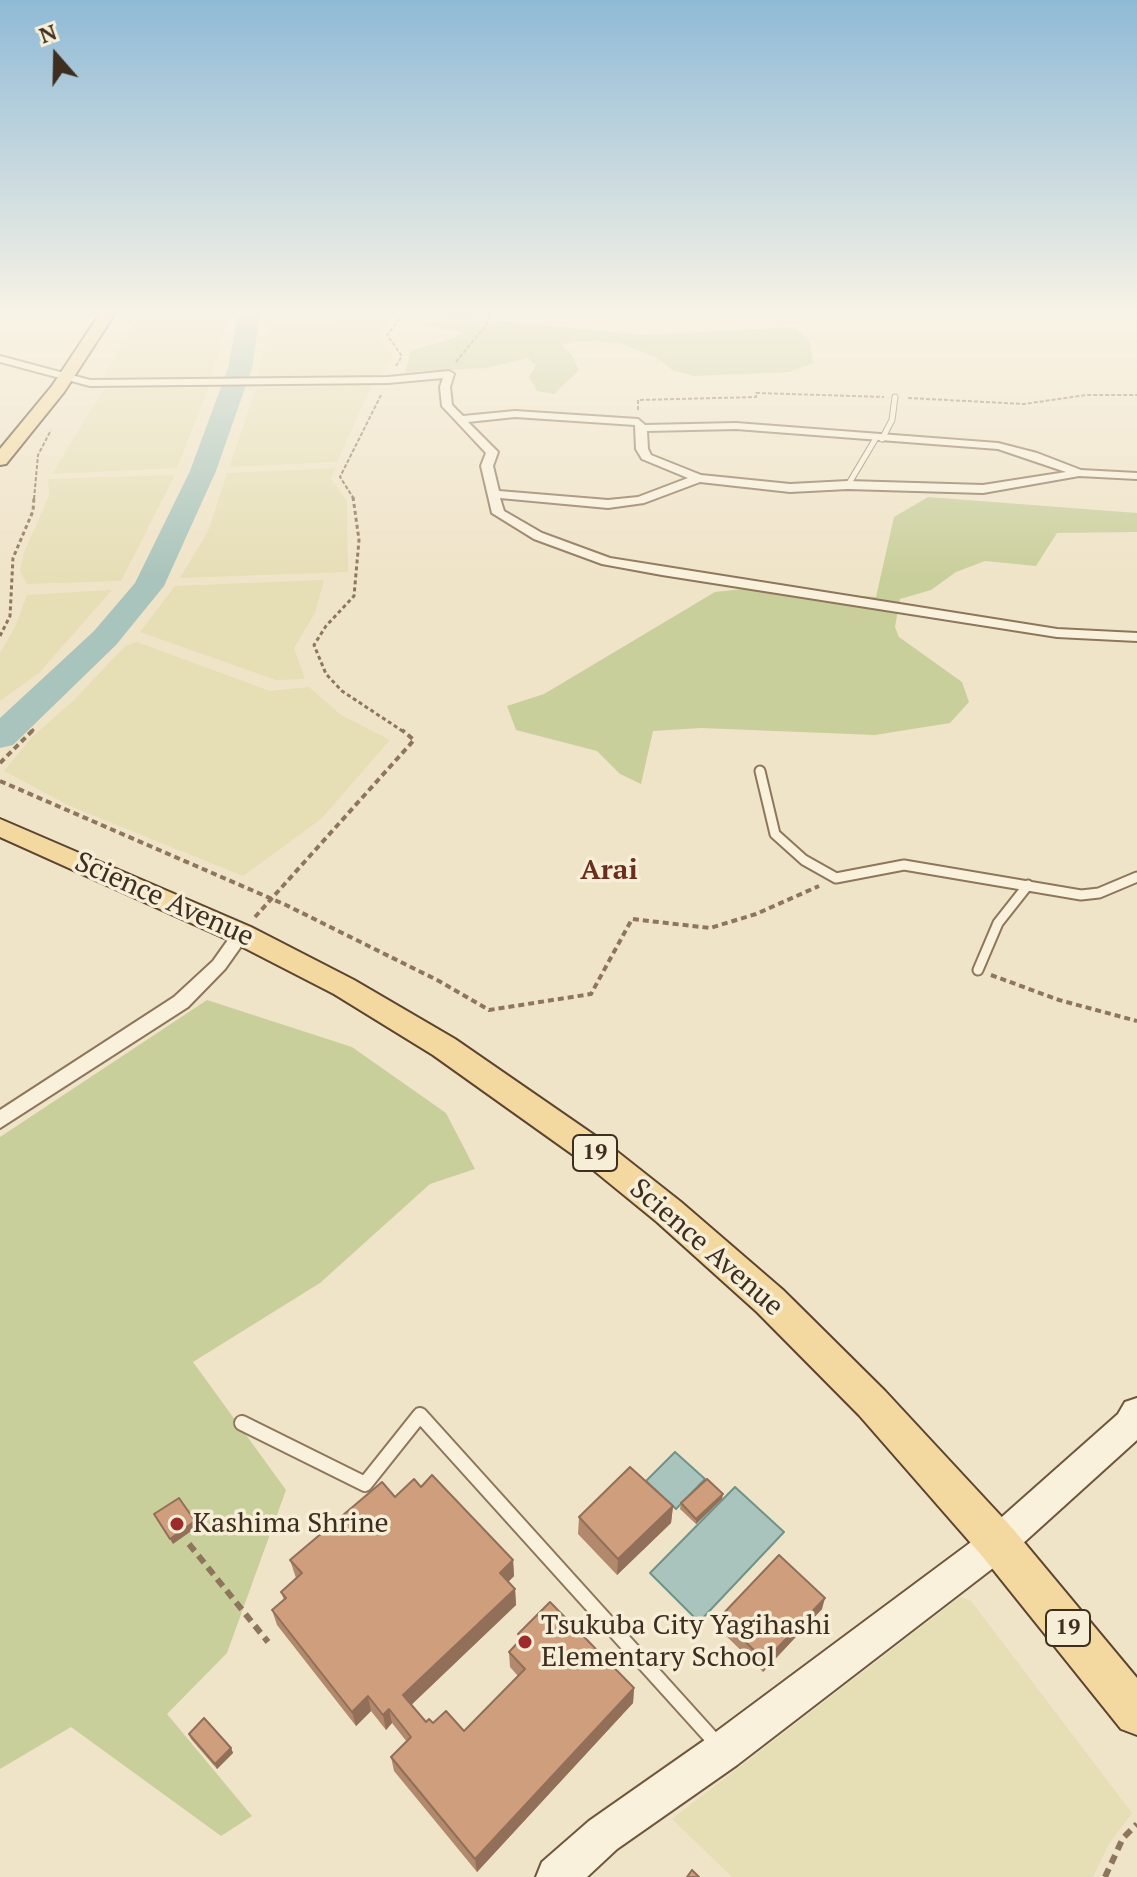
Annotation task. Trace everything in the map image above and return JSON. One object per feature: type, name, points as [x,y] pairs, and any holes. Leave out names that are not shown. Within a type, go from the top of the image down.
[{"type":"main road","points":[[0,434],[31,403]]},
{"type":"main road","points":[[0,460],[39,403]]},
{"type":"main road","name":"Science Avenue","points":[[0,827],[241,934],[344,987],[444,1047],[539,1111],[657,1202],[770,1301],[831,1362],[998,1543],[1137,1713]]},
{"type":"street","points":[[447,403],[492,452],[487,466],[498,513],[538,536],[607,561],[1057,633],[1137,637]]},
{"type":"street","points":[[462,419],[515,414],[640,425],[736,426],[998,446],[1033,455],[1079,473]]},
{"type":"street","points":[[640,425],[642,449],[646,457],[699,478],[790,488],[848,485],[983,489],[1079,473],[1137,476]]},
{"type":"street","points":[[494,494],[608,504],[640,500],[699,478]]},
{"type":"street","points":[[0,1120],[181,1002],[219,965],[241,934]]},
{"type":"street","points":[[557,1877],[603,1835],[723,1751],[998,1543],[1130,1425],[1137,1413]]},
{"type":"lane","points":[[848,485],[892,420],[894,403]]},
{"type":"lane","points":[[760,771],[775,834],[804,860],[836,878],[904,865],[1081,895],[1099,893],[1137,877]]},
{"type":"lane","points":[[978,970],[998,923],[1028,885]]},
{"type":"lane","points":[[242,1423],[365,1484],[420,1415],[723,1751]]},
{"type":"path","points":[[269,898],[414,740],[394,723],[342,691],[326,674],[314,645],[326,626],[354,596],[359,540],[355,501],[340,477],[377,403]]},
{"type":"path","points":[[638,403],[640,425]]},
{"type":"path","points":[[998,403],[1034,403]]},
{"type":"path","points":[[0,636],[10,616],[13,558],[33,511],[38,455],[53,427]]},
{"type":"path","points":[[0,763],[34,729]]},
{"type":"path","points":[[0,781],[269,898],[439,981],[489,1010],[591,994],[632,919],[710,928],[756,914],[836,878]]},
{"type":"path","points":[[978,970],[1059,1000],[1137,1021]]},
{"type":"path","points":[[189,1544],[268,1642]]},
{"type":"path","points":[[1105,1877],[1123,1838],[1137,1824]]},
{"type":"shaded area","points":[[95,403],[203,403],[177,468],[52,474]]},
{"type":"shaded area","points":[[251,403],[364,403],[337,462],[229,467]]},
{"type":"shaded area","points":[[336,468],[331,478],[347,501],[348,572],[180,578],[208,531],[227,473]]},
{"type":"shaded area","points":[[175,475],[121,581],[27,584],[20,571],[24,552],[49,496],[48,479]]},
{"type":"shaded area","points":[[324,580],[315,613],[294,648],[305,679],[276,680],[140,632],[175,586]]},
{"type":"shaded area","points":[[112,590],[39,673],[0,701],[0,653],[15,627],[27,595]]},
{"type":"shaded area","points":[[137,642],[270,691],[309,687],[341,715],[390,740],[321,819],[243,876],[70,806],[4,771],[32,737],[74,700],[125,646]]},
{"type":"shaded area","points":[[960,1597],[971,1601],[1132,1813],[1109,1844],[1093,1877],[732,1877],[672,1819]]},
{"type":"green space","points":[[928,497],[1137,513],[1137,532],[1057,533],[1036,566],[985,561],[956,572],[931,590],[900,599],[895,627],[899,637],[962,682],[969,702],[950,723],[875,735],[701,728],[653,731],[641,784],[620,774],[597,751],[516,730],[507,706],[544,694],[715,592],[752,588],[876,597],[894,517]]},
{"type":"green space","points":[[207,1000],[352,1047],[446,1113],[475,1169],[430,1184],[320,1283],[193,1362],[286,1490],[227,1653],[167,1714],[252,1816],[221,1836],[71,1727],[0,1769],[0,1137]]},
{"type":"water","points":[[675,1452],[705,1479],[676,1509],[646,1481]]},
{"type":"water","points":[[735,1487],[784,1532],[699,1622],[650,1573]]},
{"type":"building","points":[[630,1467],[673,1506],[618,1559],[579,1517]]},
{"type":"building","points":[[432,1475],[513,1560],[500,1573],[515,1589],[403,1695],[426,1722],[429,1719],[433,1723],[446,1711],[464,1731],[525,1669],[509,1652],[522,1638],[518,1634],[550,1602],[634,1688],[475,1859],[391,1757],[411,1737],[389,1709],[383,1715],[368,1696],[352,1712],[272,1610],[286,1598],[281,1592],[302,1573],[290,1560],[382,1482],[395,1497],[414,1479],[421,1487]]},
{"type":"building","points":[[707,1479],[723,1494],[696,1519],[681,1503]]},
{"type":"building","name":"Kashima Shrine","points":[[179,1498],[195,1521],[170,1539],[154,1514]]},
{"type":"building","points":[[779,1555],[825,1598],[765,1661],[720,1617]]},
{"type":"building","points":[[204,1718],[231,1748],[215,1764],[189,1734]]},
{"type":"building","points":[[692,1870],[699,1877],[687,1877]]},
{"type":"waterway","points":[[0,737],[105,638],[149,586],[203,471],[228,403]]},
{"type":"place","name":"Kashima Shrine","points":[[177,1524]]},
{"type":"place","name":"Tsukuba City Yagihashi Elementary School","points":[[525,1642]]},
{"type":"district","name":"Arai","points":[[609,871]]}]
